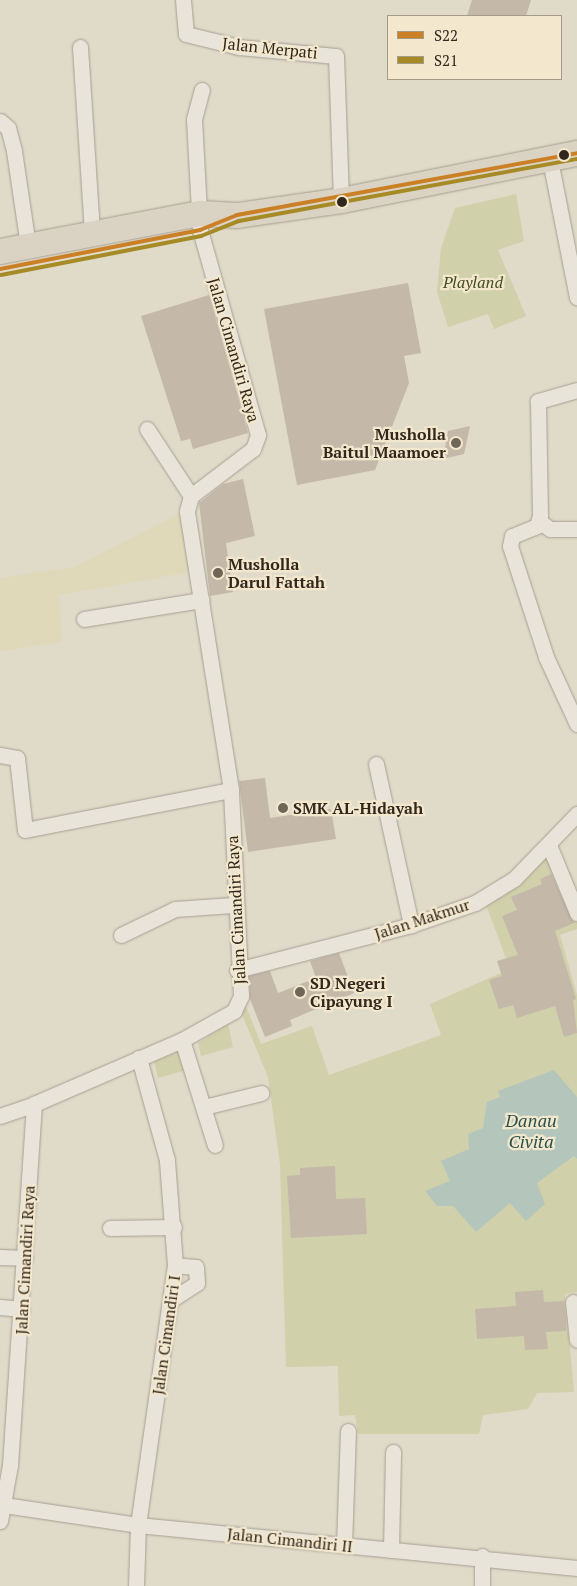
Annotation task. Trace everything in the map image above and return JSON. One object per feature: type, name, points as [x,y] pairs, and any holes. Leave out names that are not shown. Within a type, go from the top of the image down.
[{"type":"highway","points":[[0,269],[200,222],[341,200],[550,160],[577,153]]},
{"type":"highway","points":[[0,251],[92,234],[200,222]]},
{"type":"street","name":"Jalan Merpati","points":[[183,0],[186,34],[239,48],[336,56],[341,200]]},
{"type":"street","points":[[80,47],[92,234]]},
{"type":"street","name":"Jalan Cimandiri Raya","points":[[0,1521],[4,1505],[22,1309],[34,1104],[182,1040],[234,1011],[241,996],[237,970],[233,905],[231,790],[187,511],[192,496],[253,449],[258,435],[200,222],[194,119],[202,90]]},
{"type":"street","points":[[0,121],[8,128],[14,151],[28,246]]},
{"type":"street","points":[[550,160],[577,297]]},
{"type":"street","points":[[539,521],[538,401],[577,390]]},
{"type":"street","points":[[147,429],[192,496]]},
{"type":"street","points":[[539,521],[550,529],[577,529]]},
{"type":"street","points":[[539,521],[512,536],[510,546],[546,657],[577,724]]},
{"type":"street","points":[[84,619],[201,600]]},
{"type":"street","points":[[0,755],[17,758],[25,830],[231,790]]},
{"type":"street","points":[[376,764],[411,925]]},
{"type":"street","name":"Jalan Makmur","points":[[237,970],[411,925],[497,892],[548,845],[577,814]]},
{"type":"street","points":[[548,845],[577,913]]},
{"type":"street","points":[[121,935],[175,909],[233,905]]},
{"type":"street","points":[[182,1040],[215,1145]]},
{"type":"street","name":"Jalan Cimandiri I","points":[[136,1586],[138,1525],[174,1298],[176,1265],[167,1160],[139,1058]]},
{"type":"street","points":[[204,1107],[261,1093]]},
{"type":"street","points":[[0,1116],[34,1104]]},
{"type":"street","points":[[110,1228],[174,1228]]},
{"type":"street","points":[[0,1257],[25,1258]]},
{"type":"street","points":[[174,1298],[197,1283],[196,1267],[176,1265]]},
{"type":"street","points":[[573,1302],[577,1340]]},
{"type":"street","points":[[0,1307],[22,1309]]},
{"type":"street","points":[[344,1545],[348,1431]]},
{"type":"street","points":[[391,1550],[393,1452]]},
{"type":"street","name":"Jalan Cimandiri II","points":[[4,1505],[138,1525],[391,1550],[482,1556],[577,1568]]},
{"type":"street","points":[[482,1556],[482,1586]]},
{"type":"shaded area","points":[[180,513],[191,572],[59,595],[62,642],[0,651],[0,578],[74,567]]},
{"type":"green space","name":"Playland","points":[[516,194],[524,241],[498,250],[526,316],[494,329],[488,314],[448,327],[437,292],[441,248],[455,208]]},
{"type":"green space","points":[[552,851],[577,918],[577,929],[560,935],[577,995],[577,1292],[565,1294],[574,1392],[537,1393],[528,1409],[483,1415],[479,1434],[358,1434],[355,1415],[339,1416],[338,1366],[286,1367],[280,1164],[268,1077],[239,1007],[242,996],[261,1044],[312,1026],[329,1075],[441,1035],[430,1004],[510,969],[485,902],[504,896]]},
{"type":"green space","points":[[228,1024],[233,1047],[201,1056],[198,1043]]},
{"type":"green space","points":[[180,1051],[191,1069],[158,1078],[154,1061]]},
{"type":"water","name":"Danau Civita","points":[[554,1070],[577,1097],[577,1159],[574,1156],[537,1183],[545,1204],[526,1221],[510,1203],[476,1232],[453,1206],[437,1206],[425,1191],[450,1181],[441,1161],[469,1149],[468,1134],[483,1128],[487,1102],[500,1097],[498,1091]]},
{"type":"building","points":[[472,0],[531,0],[526,15],[467,15]]},
{"type":"building","points":[[408,283],[421,353],[404,356],[409,383],[375,470],[297,485],[264,309]]},
{"type":"building","points":[[209,295],[248,433],[193,449],[190,439],[181,441],[141,316]]},
{"type":"building","name":"Musholla Baitul Maamoer","points":[[470,426],[464,454],[443,459],[448,431]]},
{"type":"building","points":[[243,479],[255,536],[226,543],[233,592],[210,596],[199,503],[223,484]]},
{"type":"building","name":"SMK AL-Hidayah","points":[[265,778],[270,818],[331,809],[336,839],[248,852],[239,781]]},
{"type":"building","points":[[551,874],[574,923],[555,931],[576,999],[573,1000],[577,1033],[564,1037],[555,1006],[517,1018],[513,1005],[499,1009],[489,980],[502,976],[497,961],[518,955],[502,916],[517,910],[511,897],[542,884],[540,879]]},
{"type":"building","name":"SD Negeri Cipayung I","points":[[339,953],[354,993],[290,1020],[292,1026],[265,1037],[250,999],[249,976],[270,971],[278,993],[316,978],[310,961]]},
{"type":"building","points":[[335,1166],[336,1199],[365,1198],[367,1234],[291,1238],[287,1176],[300,1175],[300,1168]]},
{"type":"building","points":[[543,1290],[544,1302],[564,1301],[566,1321],[566,1331],[546,1332],[548,1349],[525,1350],[524,1336],[477,1339],[475,1309],[516,1306],[515,1292]]},
{"type":"transit line","name":"S22","points":[[0,269],[200,230],[237,215],[577,153]]},
{"type":"transit line","name":"S21","points":[[1,275],[201,236],[239,221],[577,159]]},
{"type":"place","name":"Musholla Baitul Maamoer","points":[[456,443]]},
{"type":"place","name":"Musholla Darul Fattah","points":[[218,573]]},
{"type":"place","name":"SMK AL-Hidayah","points":[[283,808]]},
{"type":"place","name":"SD Negeri Cipayung I","points":[[300,992]]}]
